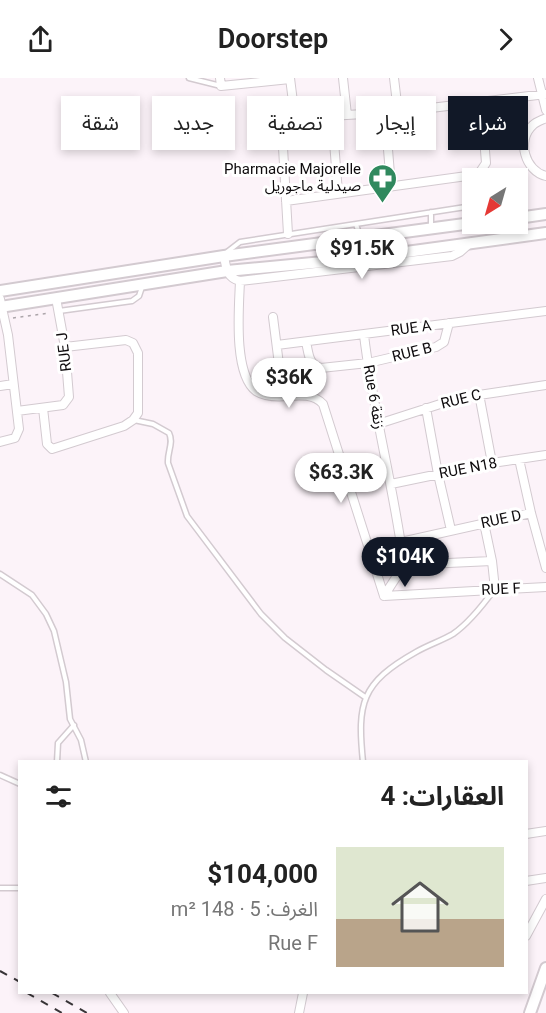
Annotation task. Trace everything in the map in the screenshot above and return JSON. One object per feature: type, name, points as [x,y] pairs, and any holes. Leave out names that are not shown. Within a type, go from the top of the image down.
[{"type":"main road","points":[[528,216],[546,214]]},
{"type":"main road","points":[[0,291],[224,256],[462,224]]},
{"type":"main road","points":[[0,304],[56,298],[227,271],[355,264],[546,233]]},
{"type":"main road","points":[[530,1013],[546,968]]},
{"type":"street","points":[[220,82],[290,78],[292,96]]},
{"type":"street","points":[[343,78],[347,115]]},
{"type":"street","points":[[394,78],[396,96]]},
{"type":"street","points":[[538,78],[544,94],[546,110]]},
{"type":"street","points":[[526,96],[544,94]]},
{"type":"street","points":[[344,115],[356,115]]},
{"type":"street","points":[[546,117],[531,126],[523,142],[526,161],[539,174],[546,176]]},
{"type":"street","points":[[283,150],[288,234]]},
{"type":"street","points":[[335,150],[338,193]]},
{"type":"street","points":[[388,150],[391,186]]},
{"type":"street","points":[[286,201],[474,175],[480,172],[486,163],[485,150]]},
{"type":"street","points":[[224,256],[231,278],[240,282],[355,264]]},
{"type":"street","points":[[240,282],[238,333],[248,380],[253,388],[264,395],[301,395],[319,400],[322,404],[384,596]]},
{"type":"street","name":"RUE J","points":[[44,408],[63,405],[68,400],[69,393],[56,298]]},
{"type":"street","points":[[0,304],[8,335],[19,432],[15,438],[0,442]]},
{"type":"street","name":"RUE A","points":[[277,345],[546,311]]},
{"type":"street","points":[[273,317],[283,396]]},
{"type":"street","name":"RUE B","points":[[306,342],[311,363],[321,368],[368,363],[444,342],[448,323]]},
{"type":"street","name":"Rue 6 زنقة","points":[[364,335],[404,565]]},
{"type":"street","points":[[17,411],[44,408],[47,444],[52,449],[124,426],[133,420],[138,413],[138,353],[133,343],[126,340],[64,347]]},
{"type":"street","points":[[0,386],[13,384]]},
{"type":"street","name":"RUE C","points":[[378,424],[479,394],[546,385]]},
{"type":"street","points":[[479,394],[492,463]]},
{"type":"street","points":[[426,408],[451,530]]},
{"type":"street","name":"RUE N18","points":[[391,484],[492,463],[546,455]]},
{"type":"street","points":[[519,459],[546,568]]},
{"type":"street","name":"RUE D","points":[[401,542],[531,513]]},
{"type":"street","points":[[484,523],[495,589]]},
{"type":"street","points":[[384,596],[404,565],[492,561]]},
{"type":"street","name":"RUE F","points":[[384,596],[546,587]]},
{"type":"street","points":[[528,834],[546,831]]},
{"type":"street","points":[[528,881],[546,878]]},
{"type":"street","points":[[530,923],[546,899]]},
{"type":"street","points":[[111,994],[124,1013]]},
{"type":"street","points":[[299,1013],[303,994]]},
{"type":"lane","points":[[189,78],[220,82]]},
{"type":"lane","points":[[224,256],[240,242],[462,207]]},
{"type":"lane","points":[[431,212],[431,227]]},
{"type":"lane","points":[[356,224],[360,238]]},
{"type":"lane","points":[[59,311],[132,301],[141,293],[142,284]]},
{"type":"lane","points":[[133,420],[144,421],[169,433],[172,441],[168,463],[187,516],[261,614],[285,638],[365,697]]},
{"type":"lane","points":[[0,574],[32,595],[46,614],[54,631],[66,682],[68,708],[81,740],[86,760]]},
{"type":"lane","points":[[363,760],[360,717],[365,697],[382,676],[397,663],[455,632],[495,589]]},
{"type":"lane","points":[[57,760],[58,743],[74,725]]},
{"type":"lane","points":[[0,775],[18,783]]},
{"type":"lane","points":[[0,888],[18,888]]},
{"type":"path","points":[[3,320],[59,311]]},
{"type":"railway","points":[[0,971],[18,981]]},
{"type":"railway","points":[[29,994],[62,1013]]},
{"type":"railway","points":[[54,994],[87,1013]]},
{"type":"place","name":"Pharmacie Majorelle صيدلية ماجوريل","points":[[382,204]]}]
